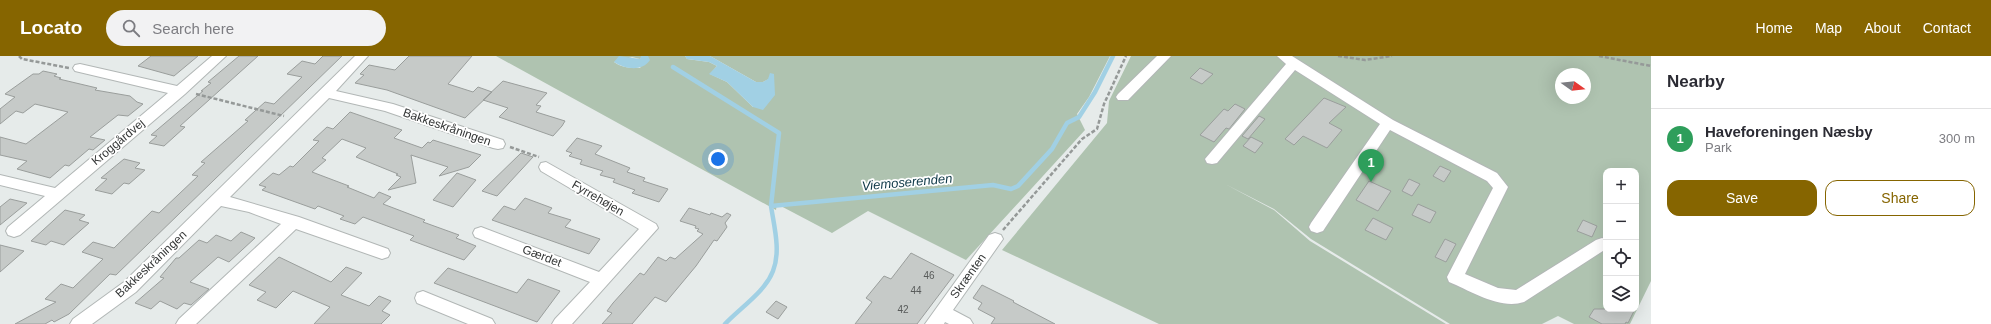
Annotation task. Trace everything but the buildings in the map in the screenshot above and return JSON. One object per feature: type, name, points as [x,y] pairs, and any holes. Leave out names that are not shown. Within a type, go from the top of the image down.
[{"type":"street","name":"Kroggårdvej","points":[[14,231],[220,56]]},
{"type":"street","name":"Bakkeskråningen","points":[[79,324],[130,287],[220,200],[362,56]]},
{"type":"street","points":[[1123,98],[1165,56]]},
{"type":"street","points":[[1212,159],[1288,59],[1388,123],[1492,177],[1501,186],[1455,277],[1496,295],[1518,297],[1602,244]]},
{"type":"street","points":[[80,68],[180,91]]},
{"type":"street","name":"Bakkeskråningen","points":[[326,93],[388,107],[498,144]]},
{"type":"street","points":[[1317,227],[1388,123]]},
{"type":"street","name":"Fyrrehøjen","points":[[546,167],[650,228],[603,280]]},
{"type":"street","points":[[0,180],[57,194]]},
{"type":"street","points":[[220,200],[251,207],[294,221],[382,253]]},
{"type":"street","points":[[185,324],[294,221]]},
{"type":"street","name":"Gærdet","points":[[480,233],[603,280]]},
{"type":"street","name":"Skrænten","points":[[964,324],[938,318],[995,239]]},
{"type":"street","points":[[561,324],[603,280]]},
{"type":"street","points":[[423,298],[486,324]]},
{"type":"path","points":[[19,56],[22,59],[70,68],[80,68]]},
{"type":"path","points":[[22,59],[26,56]]},
{"type":"path","points":[[995,239],[1082,138],[1097,128],[1104,104],[1126,56]]},
{"type":"path","points":[[1338,56],[1372,61],[1392,56]]},
{"type":"path","points":[[1599,56],[1651,66]]},
{"type":"path","points":[[180,91],[300,119]]},
{"type":"path","points":[[498,144],[515,148],[543,159],[546,167]]},
{"type":"green space","points":[[496,56],[641,56],[642,57],[640,59],[632,57],[614,62],[623,67],[640,68],[648,56],[685,56],[687,59],[709,62],[717,66],[710,74],[727,82],[753,107],[769,79],[763,82],[756,82],[710,56],[1110,56],[1089,97],[1077,114],[1085,130],[966,260],[868,211],[832,233],[777,204],[776,210]]},
{"type":"green space","points":[[1131,56],[1651,56],[1651,281],[1639,306],[1639,168],[1603,168],[1603,312],[1636,312],[1630,324],[1574,324],[1558,316],[1542,324],[1450,324],[1311,239],[1274,209],[1225,184],[1274,210],[1310,241],[1446,324],[1159,324],[1002,250],[1107,123],[1109,101]]},
{"type":"water","points":[[619,56],[640,59],[641,56],[648,56],[650,60],[647,64],[638,68],[628,68],[614,62]]},
{"type":"water","points":[[685,56],[710,56],[756,82],[763,82],[768,79],[770,73],[774,74],[775,95],[763,110],[753,107],[727,82],[709,74],[717,66],[709,62],[687,59]]},
{"type":"waterway","name":"Viemoserenden","points":[[771,206],[993,185],[1011,189],[1018,186],[1052,149],[1067,123],[1079,117],[1095,92],[1113,56]]},
{"type":"waterway","points":[[673,67],[779,133],[771,206]]},
{"type":"waterway","name":"Viemoserenden","points":[[725,324],[758,293],[769,279],[773,271],[777,247],[771,206]]},
{"type":"place","name":"Haveforeningen Næsby","points":[[1371,182]]}]
